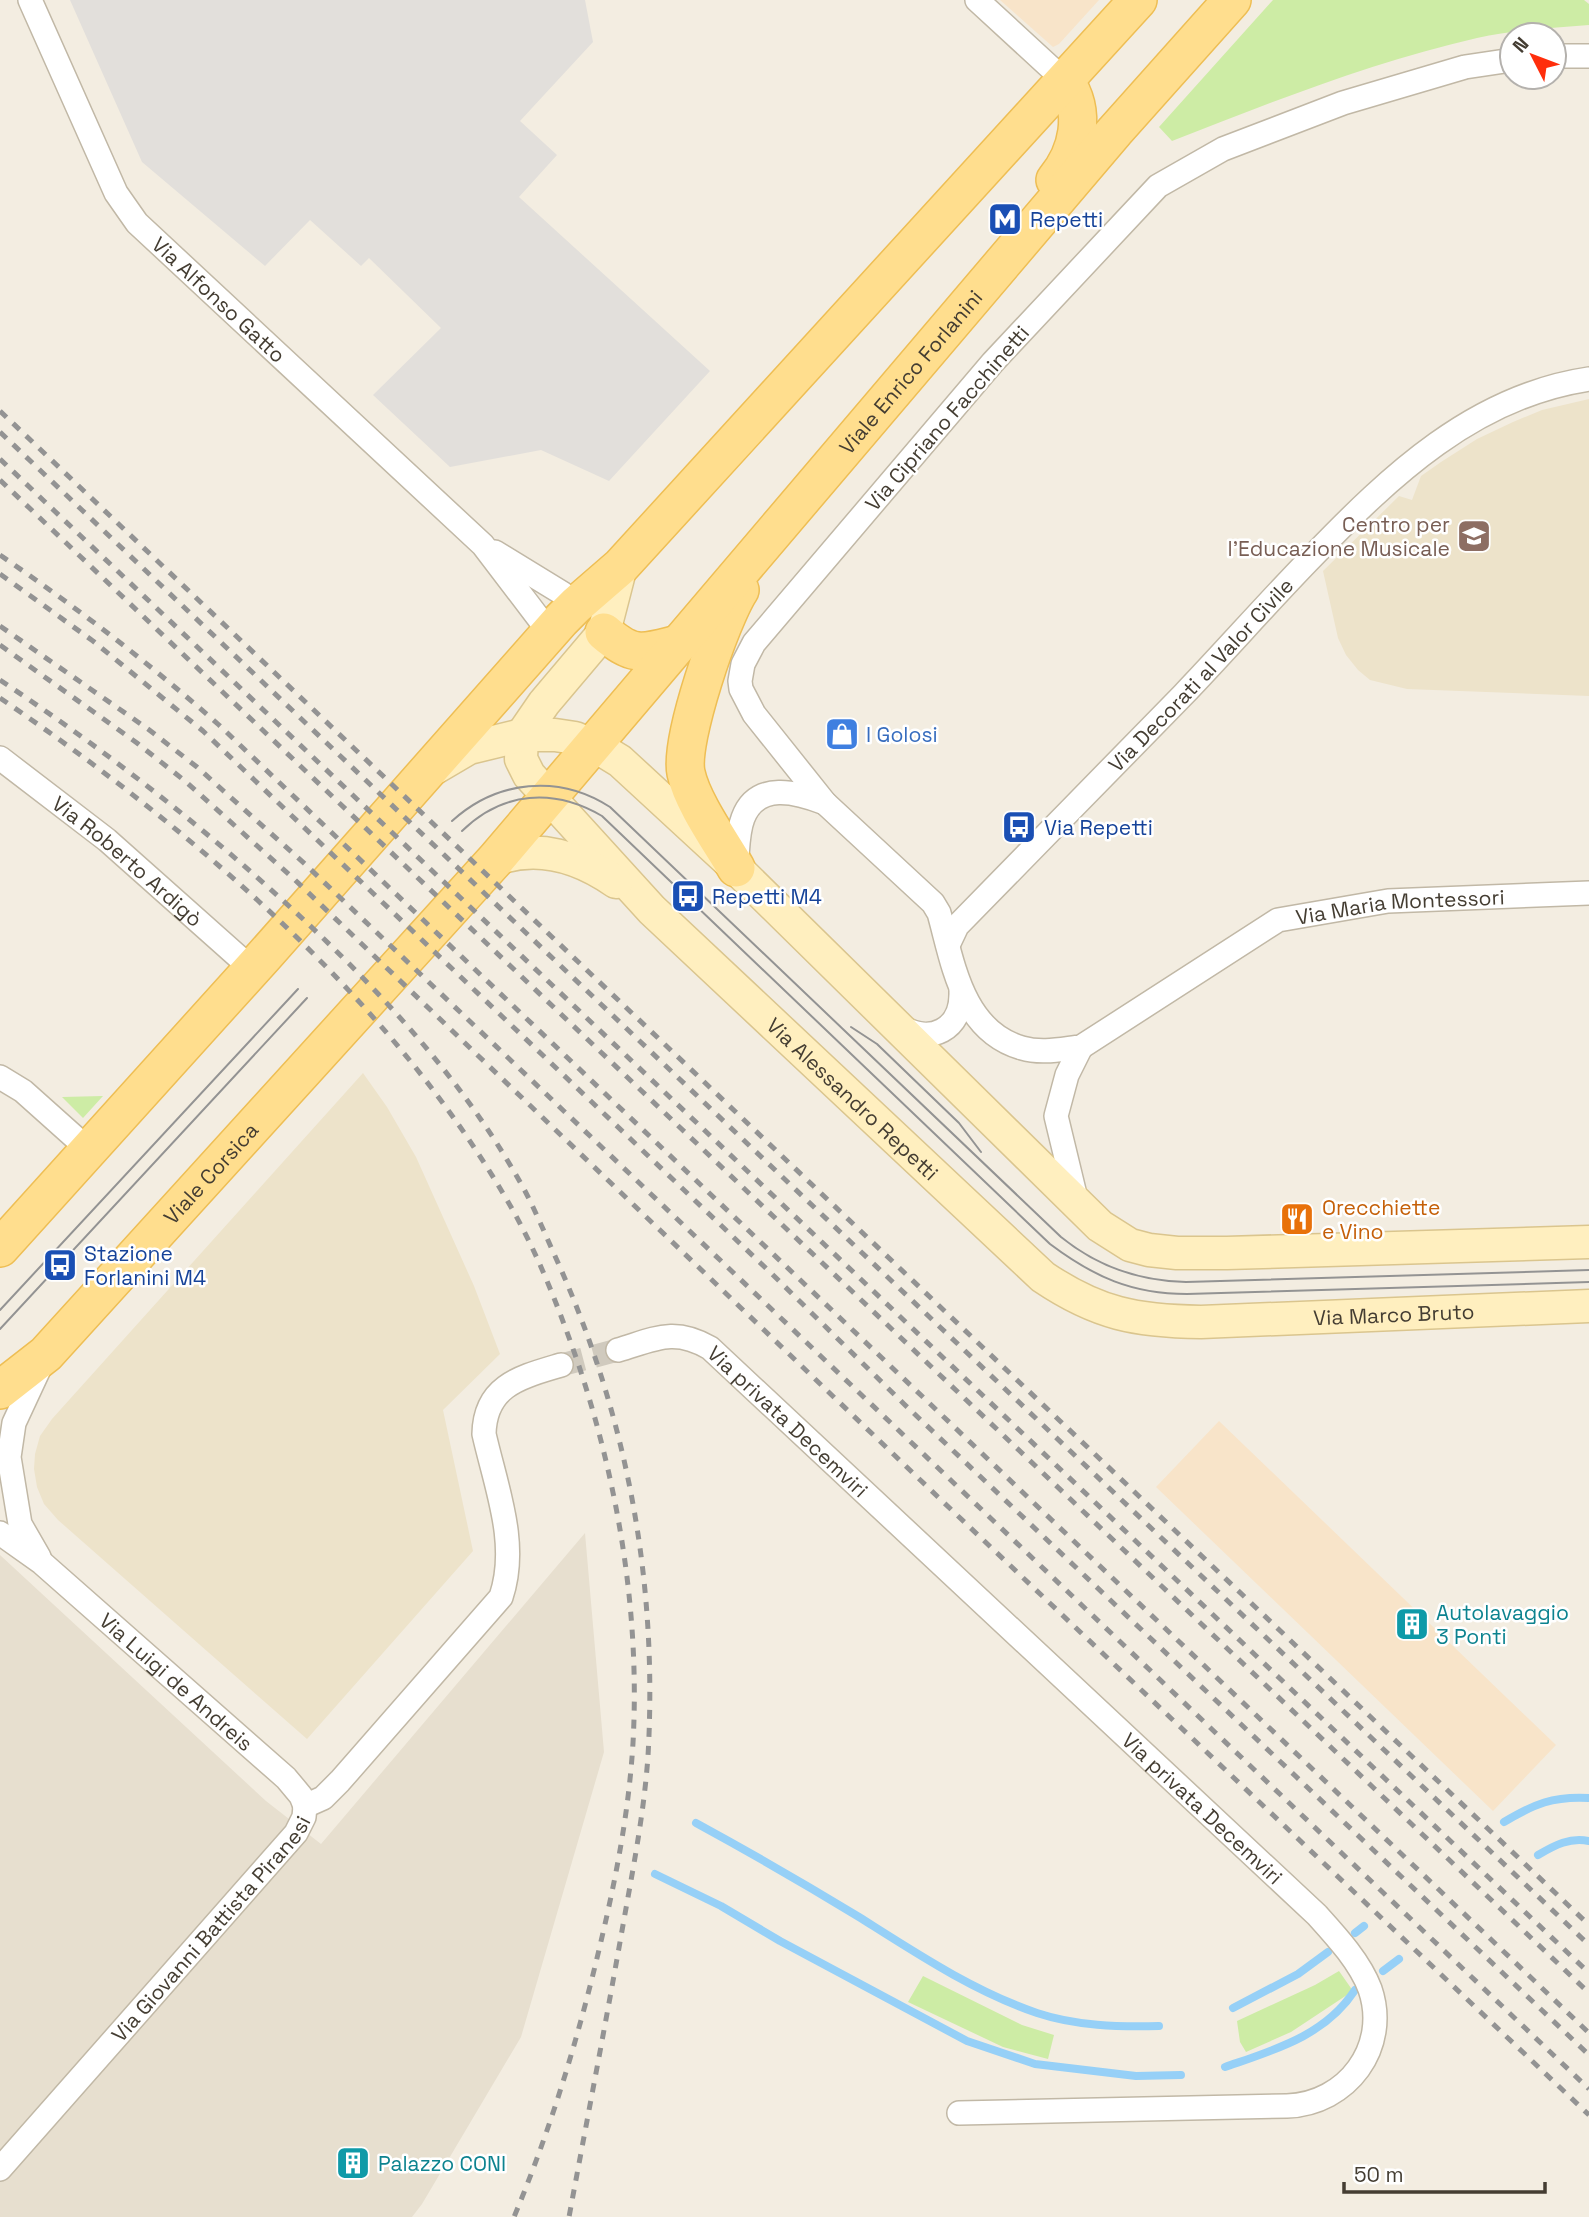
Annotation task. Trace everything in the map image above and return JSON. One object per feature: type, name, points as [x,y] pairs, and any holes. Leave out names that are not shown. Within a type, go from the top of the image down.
[{"type":"main road","points":[[0,1248],[576,605],[621,566],[1138,0]]},
{"type":"main road","name":"Viale Enrico Forlanini","points":[[496,859],[1130,113],[1232,0]]},
{"type":"main road","points":[[963,310],[1006,236],[1064,168],[1072,153],[1078,121],[1074,98],[1065,81]]},
{"type":"main road","points":[[736,868],[690,788],[685,772],[688,733],[727,614],[799,502]]},
{"type":"main road","points":[[548,797],[524,767],[520,750],[522,735],[544,703],[604,632],[621,566]]},
{"type":"main road","points":[[576,605],[620,645],[634,652],[678,644]]},
{"type":"main road","points":[[421,779],[469,748],[522,735],[555,735],[592,745],[620,761],[736,868],[1100,1226],[1130,1245],[1177,1252],[1589,1242]]},
{"type":"main road","name":"Via Alessandro Repetti","points":[[548,797],[652,910],[1044,1277],[1086,1302],[1127,1317],[1201,1322]]},
{"type":"main road","points":[[496,859],[533,851],[568,859],[606,876],[652,910]]},
{"type":"main road","name":"Viale Corsica","points":[[46,1354],[496,859]]},
{"type":"main road","name":"Via Marco Bruto","points":[[1201,1322],[1589,1306]]},
{"type":"main road","points":[[0,1390],[46,1354]]},
{"type":"street","name":"Via Alfonso Gatto","points":[[30,0],[116,193],[137,223],[483,545],[550,634]]},
{"type":"street","points":[[977,0],[1065,81]]},
{"type":"street","points":[[1568,56],[1589,56]]},
{"type":"street","name":"Via Cipriano Facchinetti","points":[[950,951],[939,913],[933,903],[825,803],[748,705],[740,681],[747,655],[754,643],[993,362],[1139,203],[1158,186],[1234,144],[1370,94],[1465,67],[1498,62]]},
{"type":"street","name":"Via Decorati al Valor Civile","points":[[950,951],[957,926],[1174,704],[1329,540],[1389,482],[1424,451],[1482,416],[1546,390],[1589,379]]},
{"type":"street","name":"Via Alfonso Gatto","points":[[483,545],[562,593],[576,605]]},
{"type":"street","name":"Via Roberto Ardigò","points":[[0,758],[107,841],[252,969]]},
{"type":"street","points":[[736,868],[742,820],[757,799],[773,792],[787,791],[825,803]]},
{"type":"street","name":"Via Maria Montessori","points":[[1081,1047],[1278,920],[1388,901],[1589,893]]},
{"type":"street","points":[[890,1019],[911,1032],[925,1034],[943,1031],[959,1013],[961,992],[950,951]]},
{"type":"street","points":[[961,992],[984,1024],[1007,1041],[1023,1048],[1047,1051],[1081,1047]]},
{"type":"street","points":[[1077,1203],[1056,1116],[1067,1074],[1081,1047]]},
{"type":"street","points":[[0,1077],[23,1091],[89,1150]]},
{"type":"street","name":"Via privata Decemviri","points":[[618,1350],[663,1337],[680,1336],[694,1339],[710,1348],[1317,1915],[1356,1963],[1370,1988],[1375,2020],[1368,2053],[1346,2084],[1315,2102],[1287,2106],[960,2113]]},
{"type":"street","name":"Viale Corsica","points":[[42,1563],[20,1524],[9,1457],[14,1423],[46,1354]]},
{"type":"street","name":"Via Giovanni Battista Piranesi","points":[[0,2169],[296,1833],[305,1806],[323,1798],[340,1782],[501,1597],[508,1572],[509,1542],[484,1434],[484,1419],[489,1405],[498,1393],[512,1382],[561,1365]]},
{"type":"street","points":[[0,1533],[42,1563]]},
{"type":"street","name":"Via Luigi de Andreis","points":[[42,1563],[286,1777],[301,1796],[305,1806]]},
{"type":"shaded area","points":[[70,0],[585,0],[593,42],[520,121],[557,155],[519,197],[710,371],[609,481],[541,450],[450,467],[373,395],[441,328],[369,258],[361,266],[310,220],[265,266],[142,162]]},
{"type":"shaded area","points":[[1000,0],[1099,0],[1059,44],[1053,47]]},
{"type":"shaded area","name":"Centro per l'Educazione Musicale","points":[[1589,399],[1589,696],[1407,689],[1370,680],[1346,655],[1338,638],[1323,571],[1399,496],[1412,500],[1421,476],[1441,462],[1477,439],[1513,422],[1542,410]]},
{"type":"shaded area","points":[[363,1073],[387,1107],[416,1157],[474,1286],[500,1354],[443,1410],[473,1551],[307,1739],[58,1520],[44,1504],[37,1487],[35,1454],[40,1436],[52,1419]]},
{"type":"shaded area","points":[[1219,1421],[1556,1745],[1493,1811],[1156,1487]]},
{"type":"shaded area","points":[[585,1533],[604,1752],[521,2037],[412,2217],[0,2217],[0,1555],[266,1801],[321,1844]]},
{"type":"green space","points":[[1273,0],[1584,0],[1589,4],[1589,25],[1568,27],[1568,21],[1498,21],[1498,34],[1399,59],[1323,84],[1172,141],[1159,127]]},
{"type":"green space","points":[[103,1096],[83,1118],[62,1097]]},
{"type":"green space","points":[[1339,1971],[1353,1991],[1291,2032],[1246,2052],[1240,2042],[1237,2021]]},
{"type":"green space","points":[[923,1976],[1022,2025],[1054,2035],[1048,2059],[1003,2047],[908,2002]]},
{"type":"waterway","points":[[1504,1822],[1544,1802],[1565,1798],[1589,1798]]},
{"type":"waterway","points":[[696,1823],[990,1994],[1037,2013],[1082,2023],[1159,2026]]},
{"type":"waterway","points":[[1538,1855],[1569,1841],[1589,1841]]},
{"type":"waterway","points":[[655,1874],[721,1906],[780,1941],[967,2041],[1035,2064],[1136,2076],[1181,2075]]},
{"type":"waterway","points":[[1355,1933],[1364,1926]]},
{"type":"waterway","points":[[1233,2008],[1298,1974],[1328,1952]]},
{"type":"waterway","points":[[1383,1971],[1399,1959]]},
{"type":"waterway","points":[[1225,2067],[1280,2047],[1314,2030],[1343,2006],[1355,1990]]},
{"type":"tunnel","points":[[561,1365],[618,1350]]},
{"type":"tram line","points":[[452,821],[488,797],[529,786],[570,790],[590,796],[610,807],[1061,1237],[1104,1264],[1152,1279],[1186,1282],[1589,1270]]},
{"type":"tram line","points":[[462,831],[494,808],[529,798],[566,801],[602,816],[1050,1244],[1082,1266],[1114,1281],[1149,1291],[1187,1294],[1589,1282]]},
{"type":"tram line","points":[[0,1310],[298,989]]},
{"type":"tram line","points":[[0,1329],[307,998]]},
{"type":"tram line","points":[[851,1027],[877,1044],[959,1123],[981,1152]]},
{"type":"railway","points":[[0,411],[1589,1925]]},
{"type":"railway","points":[[0,432],[1589,1945]]},
{"type":"railway","points":[[0,459],[1589,1973]]},
{"type":"railway","points":[[0,480],[1589,1993]]},
{"type":"railway","points":[[0,555],[112,636],[219,725],[1589,2033]]},
{"type":"railway","points":[[0,574],[93,641],[203,731],[772,1274],[904,1404],[1589,2055]]},
{"type":"railway","points":[[0,626],[148,729],[197,767],[306,865],[1589,2089]]},
{"type":"railway","points":[[0,645],[137,743],[185,781],[293,878],[938,1497],[1589,2115]]},
{"type":"railway","points":[[0,680],[119,764],[232,855],[304,920],[396,1013],[453,1081],[503,1153],[533,1207],[580,1316],[619,1438],[632,1500],[648,1626],[650,1691],[648,1756],[638,1841],[569,2217]]},
{"type":"railway","points":[[0,698],[71,748],[212,859],[279,920],[343,984],[402,1052],[457,1122],[516,1215],[546,1279],[579,1366],[605,1458],[624,1552],[633,1648],[633,1743],[625,1817],[602,1937],[564,2078],[514,2217]]},
{"type":"place","name":"Repetti","points":[[1005,219]]},
{"type":"place","name":"Centro per l'Educazione Musicale","points":[[1474,536]]},
{"type":"place","name":"I Golosi","points":[[842,734]]},
{"type":"place","name":"Via Repetti","points":[[1019,827]]},
{"type":"place","name":"Repetti M4","points":[[688,896]]},
{"type":"place","name":"Orecchiette e Vino","points":[[1297,1219]]},
{"type":"place","name":"Stazione Forlanini M4","points":[[60,1265]]},
{"type":"place","name":"Autolavaggio 3 Ponti","points":[[1412,1624]]},
{"type":"place","name":"Palazzo CONI","points":[[353,2163]]}]
